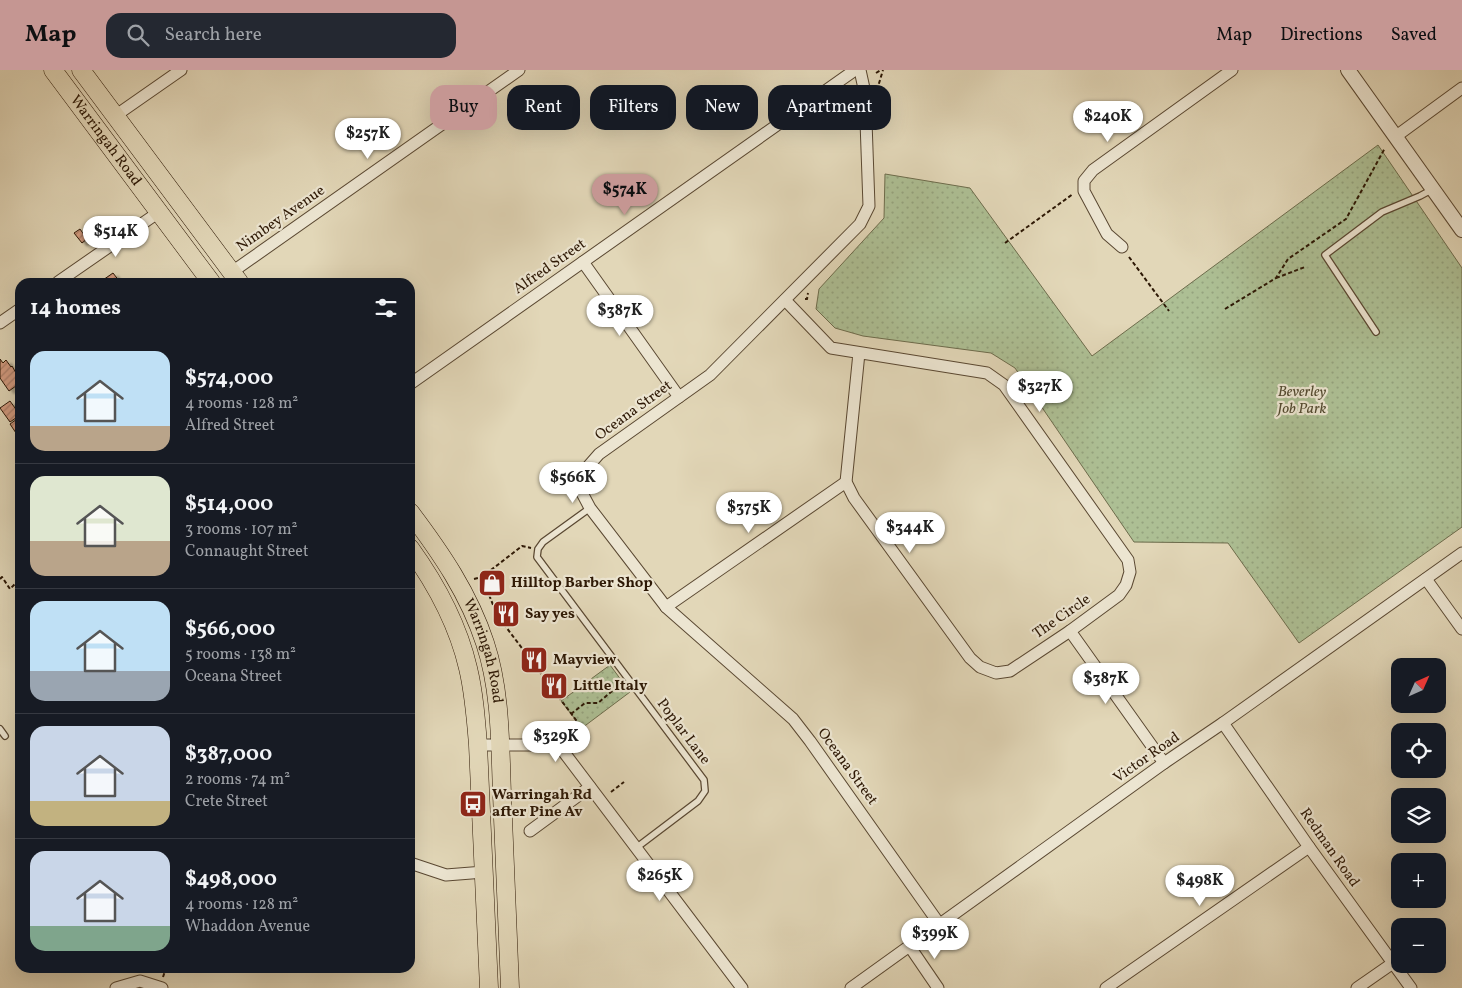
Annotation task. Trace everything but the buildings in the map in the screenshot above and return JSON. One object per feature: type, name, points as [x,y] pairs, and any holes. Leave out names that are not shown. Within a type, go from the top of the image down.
[{"type":"highway","name":"Warringah Road","points":[[53,70],[208,278]]},
{"type":"highway","name":"Warringah Road","points":[[81,70],[236,278]]},
{"type":"highway","points":[[98,129],[116,116]]},
{"type":"highway","name":"Warringah Road","points":[[415,519],[455,575],[471,606],[491,666],[500,744],[510,988]]},
{"type":"highway","name":"Warringah Road","points":[[415,556],[449,612],[468,668],[478,745],[489,988]]},
{"type":"highway","points":[[484,872],[505,871]]},
{"type":"street","points":[[116,116],[181,70]]},
{"type":"street","name":"Nimbey Avenue","points":[[236,278],[520,70]]},
{"type":"street","name":"Alfred Street","points":[[415,380],[855,70]]},
{"type":"street","name":"Oceana Street","points":[[860,70],[865,93],[869,206],[860,224],[710,375],[599,454],[585,470],[581,491],[590,508],[666,608],[793,719],[940,925]]},
{"type":"street","points":[[1122,247],[1107,234],[1084,191],[1084,181],[1093,170],[1232,70]]},
{"type":"street","points":[[1348,70],[1462,230]]},
{"type":"street","points":[[1396,137],[1462,88]]},
{"type":"street","points":[[64,278],[159,212]]},
{"type":"street","points":[[583,262],[679,397]]},
{"type":"street","name":"The Circle","points":[[785,300],[832,348],[986,373],[1004,385],[1128,560],[1130,572],[1126,585],[1119,595],[1070,631],[1010,671],[996,673],[980,667],[970,658],[854,498],[846,482]]},
{"type":"street","points":[[0,323],[15,312]]},
{"type":"street","points":[[666,608],[846,482],[859,353]]},
{"type":"street","name":"Victor Road","points":[[851,988],[1164,763],[1462,553]]},
{"type":"street","points":[[1426,579],[1462,629]]},
{"type":"street","points":[[1070,631],[1164,763]]},
{"type":"street","name":"Redman Road","points":[[1223,723],[1391,961]]},
{"type":"street","points":[[478,745],[552,746],[563,751],[742,988]]},
{"type":"street","points":[[530,831],[590,787]]},
{"type":"street","points":[[1106,988],[1309,847]]},
{"type":"street","points":[[415,865],[446,875],[484,872]]},
{"type":"street","points":[[910,947],[938,988]]},
{"type":"street","points":[[1357,988],[1391,965]]},
{"type":"street","name":"Redman Road","points":[[1400,973],[1411,988]]},
{"type":"street","points":[[117,987],[140,981],[162,988]]},
{"type":"lane","points":[[1376,332],[1325,255],[1382,212],[1433,189]]},
{"type":"lane","points":[[538,550],[543,542],[590,508]]},
{"type":"lane","name":"Poplar Lane","points":[[538,550],[537,557],[704,780],[705,791],[698,801],[636,848]]},
{"type":"lane","points":[[0,730],[5,736]]},
{"type":"path","points":[[876,73],[882,70]]},
{"type":"path","points":[[878,85],[882,70]]},
{"type":"path","points":[[1276,278],[1288,259],[1346,219],[1385,148]]},
{"type":"path","points":[[1005,243],[1074,193],[1084,191]]},
{"type":"path","points":[[1122,247],[1169,311]]},
{"type":"path","points":[[1225,309],[1276,278],[1306,267]]},
{"type":"path","points":[[474,579],[482,577],[522,546],[538,550]]},
{"type":"path","points":[[0,579],[2,577],[10,589],[15,584]]},
{"type":"path","points":[[482,577],[497,615],[582,728]]},
{"type":"path","points":[[571,714],[585,703],[598,703],[618,686],[622,670]]},
{"type":"path","points":[[611,792],[624,782]]},
{"type":"green space","name":"Beverley Job Park","points":[[1378,145],[1462,268],[1462,527],[1299,643],[1228,543],[1134,542],[1015,368],[991,353],[863,336],[835,328],[816,309],[819,289],[884,218],[885,174],[970,188],[1092,356]]},
{"type":"green space","points":[[610,665],[630,692],[582,728],[561,701]]},
{"type":"place","name":"Hilltop Barber Shop","points":[[492,583]]},
{"type":"place","name":"Say yes","points":[[506,614]]},
{"type":"place","name":"Mayview","points":[[534,660]]},
{"type":"place","name":"Little Italy","points":[[554,686]]},
{"type":"place","name":"Warringah Rd after Pine Av","points":[[473,804]]}]
